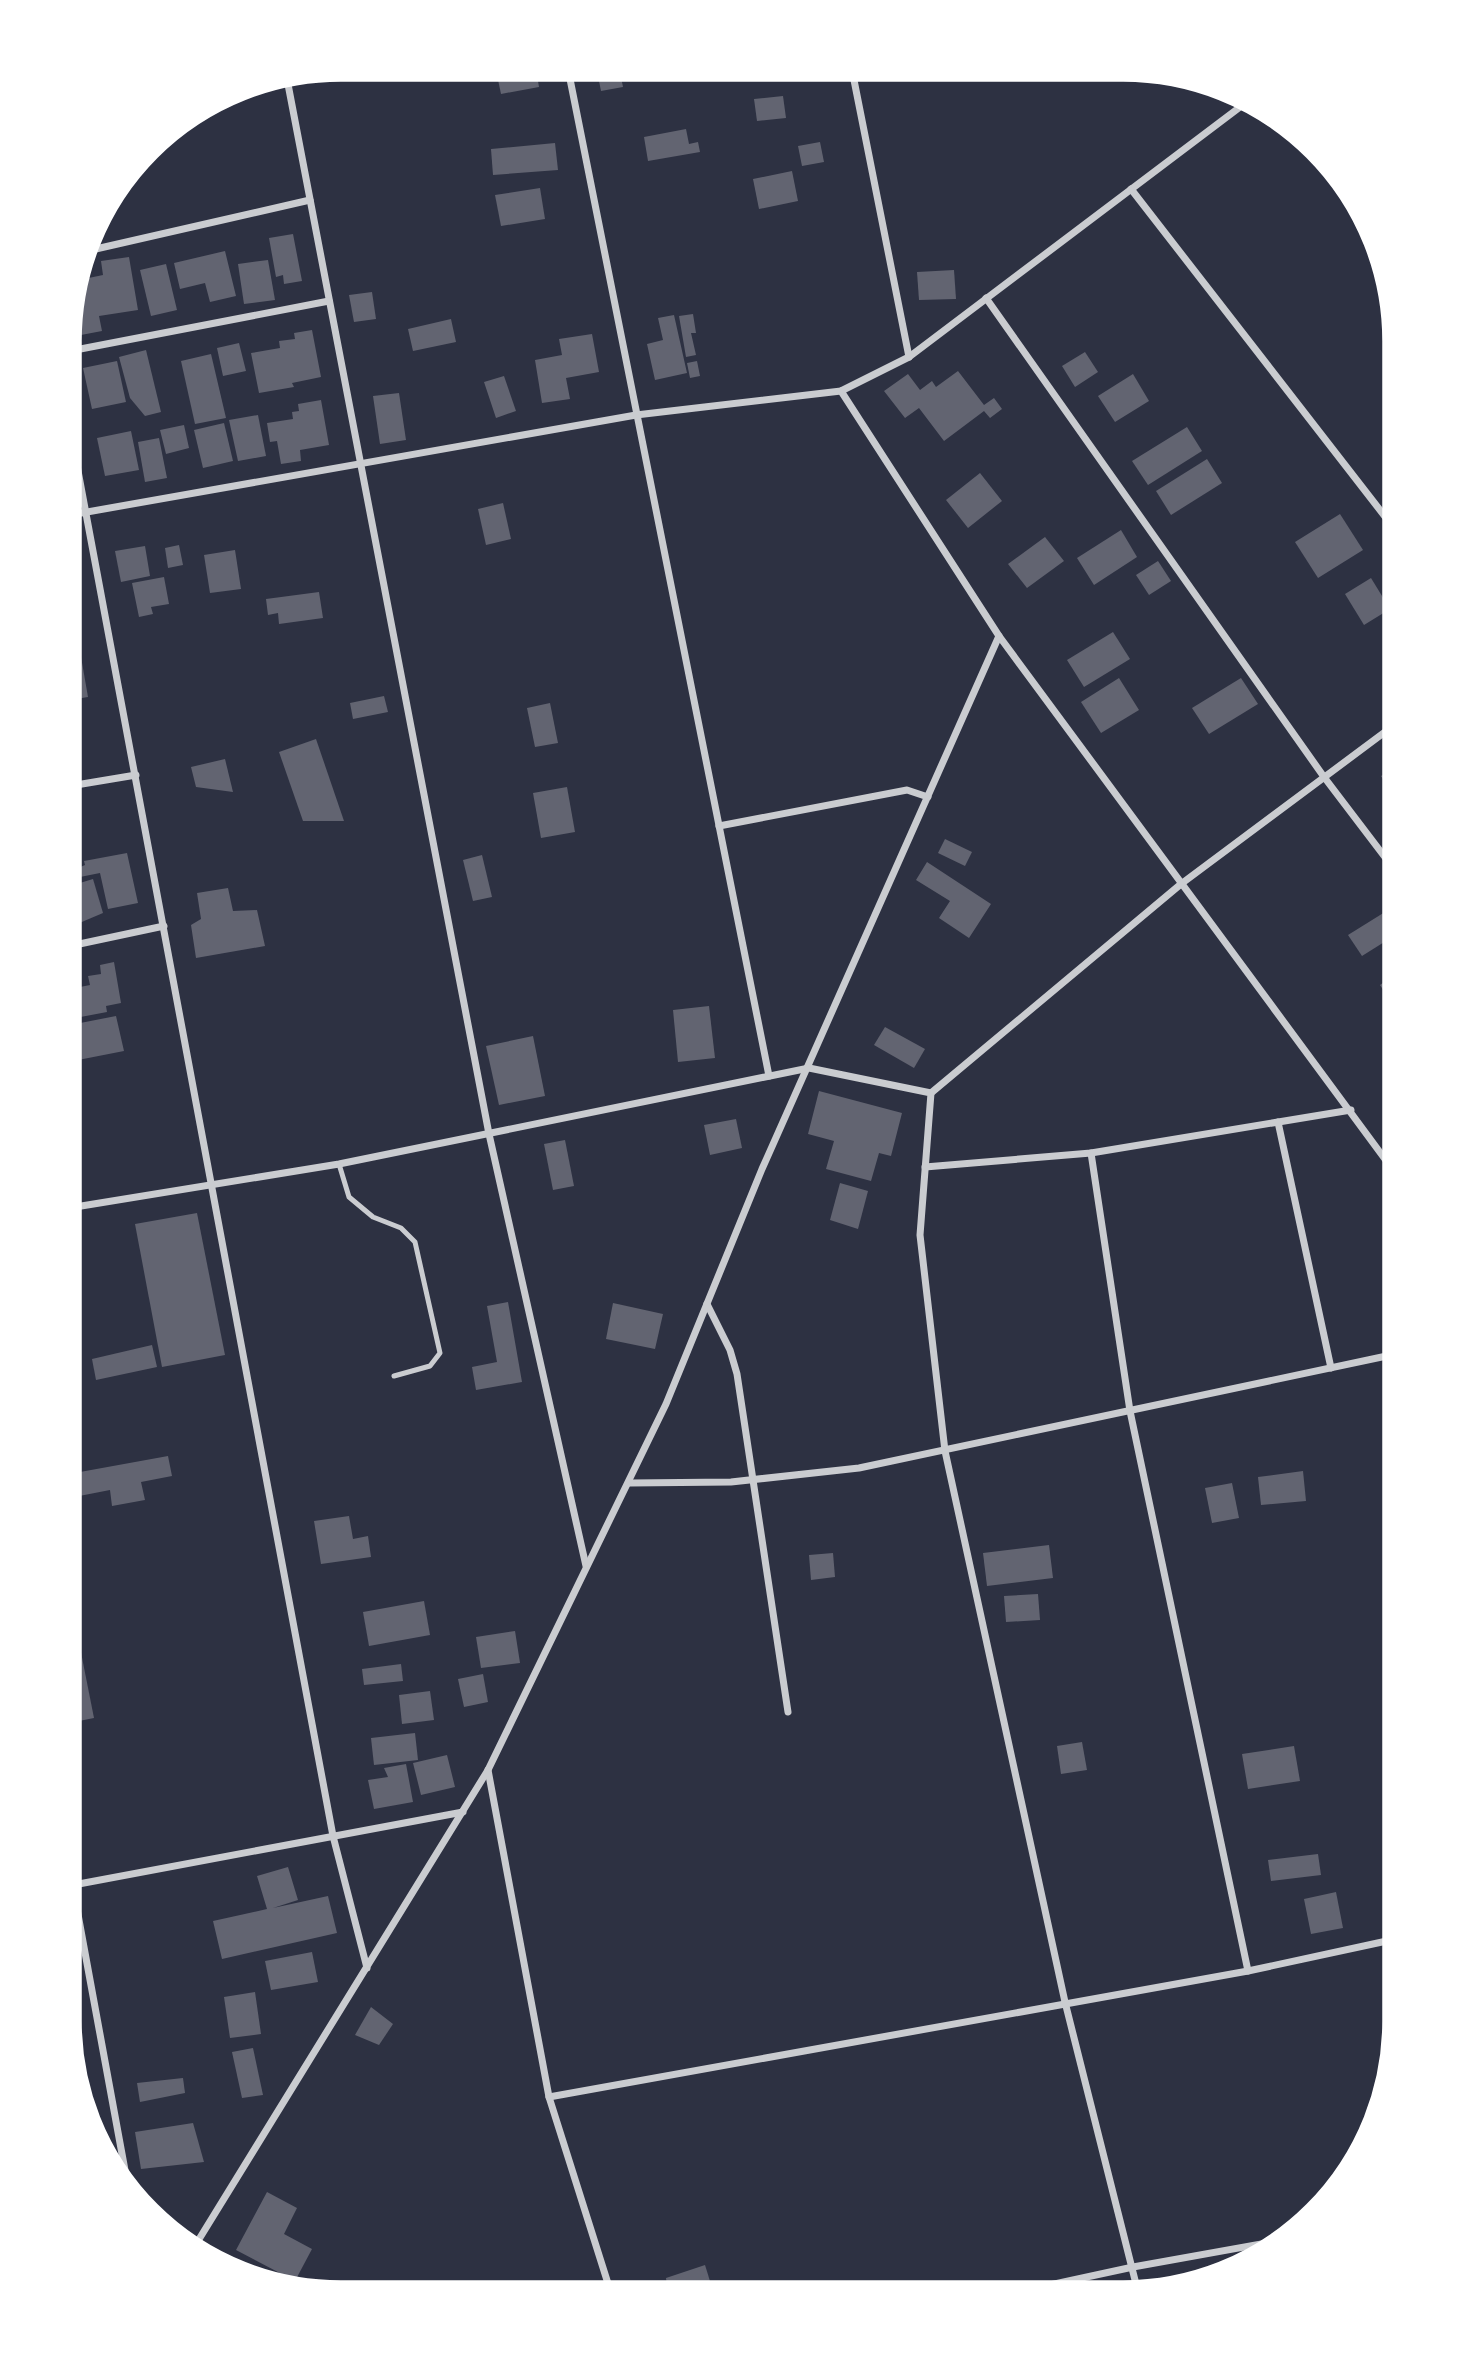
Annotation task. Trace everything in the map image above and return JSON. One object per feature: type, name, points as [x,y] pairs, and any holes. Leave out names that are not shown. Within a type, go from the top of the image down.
[{"type":"street","points":[[570,80],[769,1076]]},
{"type":"street","points":[[854,80],[909,357]]},
{"type":"street","points":[[288,86],[489,1134],[586,1567]]},
{"type":"street","points":[[81,512],[636,415],[841,391],[909,357],[1240,107]]},
{"type":"street","points":[[1131,189],[1384,515]]},
{"type":"street","points":[[97,249],[310,200]]},
{"type":"street","points":[[986,298],[1324,777],[1384,857]]},
{"type":"street","points":[[81,349],[329,300]]},
{"type":"street","points":[[841,391],[999,636],[1384,1157]]},
{"type":"street","points":[[81,485],[214,1184],[333,1836],[367,1968]]},
{"type":"street","points":[[198,2240],[488,1770],[586,1567],[630,1483],[762,1169],[999,636]]},
{"type":"street","points":[[1136,2282],[1065,2002],[945,1451],[920,1235],[931,1093],[1181,884],[1384,733]]},
{"type":"street","points":[[81,784],[136,775]]},
{"type":"street","points":[[719,826],[907,790],[928,797]]},
{"type":"street","points":[[81,944],[164,926]]},
{"type":"street","points":[[81,1206],[339,1164],[809,1068],[931,1093]]},
{"type":"street","points":[[925,1167],[1091,1153],[1351,1110]]},
{"type":"street","points":[[1278,1122],[1331,1368]]},
{"type":"street","points":[[1091,1153],[1130,1411],[1248,1971]]},
{"type":"street","points":[[707,1304],[730,1350],[737,1374],[788,1712]]},
{"type":"street","points":[[630,1483],[752,1480],[859,1468],[1384,1357]]},
{"type":"street","points":[[488,1770],[549,2097],[608,2282]]},
{"type":"street","points":[[81,1883],[463,1812]]},
{"type":"street","points":[[81,1938],[124,2167]]},
{"type":"street","points":[[549,2097],[1248,1971],[1384,1942]]},
{"type":"street","points":[[1064,2282],[1260,2244]]},
{"type":"lane","points":[[339,1164],[349,1197],[373,1217],[401,1228],[415,1242],[440,1353],[430,1366],[394,1376]]},
{"type":"building","points":[[498,80],[538,80],[539,87],[501,94]]},
{"type":"building","points":[[599,80],[622,80],[623,87],[601,91]]},
{"type":"building","points":[[783,96],[786,118],[757,121],[754,99]]},
{"type":"building","points":[[686,129],[689,144],[698,142],[700,152],[648,161],[644,137]]},
{"type":"building","points":[[820,142],[824,162],[802,166],[798,146]]},
{"type":"building","points":[[555,143],[558,170],[493,175],[491,149]]},
{"type":"building","points":[[792,171],[798,201],[759,209],[753,179]]},
{"type":"building","points":[[540,188],[545,219],[501,226],[495,195]]},
{"type":"building","points":[[293,234],[302,281],[284,284],[283,275],[276,277],[269,238]]},
{"type":"building","points":[[225,251],[236,296],[210,302],[205,283],[180,289],[174,263]]},
{"type":"building","points":[[129,257],[138,310],[99,316],[102,331],[81,335],[88,278],[103,275],[101,261]]},
{"type":"building","points":[[268,260],[275,300],[244,304],[238,264]]},
{"type":"building","points":[[166,264],[177,310],[151,316],[140,270]]},
{"type":"building","points":[[954,270],[956,299],[919,300],[917,272]]},
{"type":"building","points":[[372,292],[376,319],[354,322],[349,295]]},
{"type":"building","points":[[693,314],[696,333],[691,333],[696,355],[686,357],[679,316]]},
{"type":"building","points":[[674,315],[687,373],[655,380],[647,344],[663,340],[658,318]]},
{"type":"building","points":[[451,319],[456,342],[413,351],[408,329]]},
{"type":"building","points":[[312,330],[321,377],[292,383],[294,387],[259,393],[251,353],[280,348],[279,341],[295,339],[294,333]]},
{"type":"building","points":[[592,334],[599,372],[566,378],[570,399],[542,403],[535,360],[562,355],[559,339]]},
{"type":"building","points":[[239,343],[246,371],[223,376],[217,348]]},
{"type":"building","points":[[146,350],[161,412],[145,416],[130,398],[119,357]]},
{"type":"building","points":[[1085,352],[1098,372],[1075,387],[1062,366]]},
{"type":"building","points":[[211,354],[226,418],[195,424],[181,361]]},
{"type":"building","points":[[117,361],[126,402],[92,409],[83,368]]},
{"type":"building","points":[[697,361],[700,376],[690,378],[687,363]]},
{"type":"building","points":[[958,371],[984,405],[994,398],[1002,409],[990,418],[984,411],[944,441],[919,408],[905,418],[884,391],[908,374],[920,390],[932,381],[936,387]]},
{"type":"building","points":[[1133,374],[1149,401],[1115,422],[1098,396]]},
{"type":"building","points":[[504,376],[516,411],[496,418],[484,382]]},
{"type":"building","points":[[399,393],[406,440],[380,444],[373,396]]},
{"type":"building","points":[[321,400],[329,445],[300,450],[301,461],[281,464],[277,441],[270,442],[267,423],[293,419],[292,412],[299,411],[298,404]]},
{"type":"building","points":[[258,415],[266,456],[238,461],[229,420]]},
{"type":"building","points":[[224,423],[233,461],[203,468],[194,430]]},
{"type":"building","points":[[184,425],[189,448],[166,454],[160,430]]},
{"type":"building","points":[[1187,427],[1202,451],[1148,485],[1132,461]]},
{"type":"building","points":[[131,431],[139,470],[105,476],[97,438]]},
{"type":"building","points":[[159,438],[167,478],[145,482],[138,442]]},
{"type":"building","points":[[1207,459],[1222,483],[1171,515],[1156,491]]},
{"type":"building","points":[[980,473],[1002,501],[968,528],[946,500]]},
{"type":"building","points":[[503,503],[511,539],[486,545],[478,509]]},
{"type":"building","points":[[1340,514],[1363,550],[1318,578],[1295,542]]},
{"type":"building","points":[[1121,530],[1137,557],[1094,585],[1077,558]]},
{"type":"building","points":[[1045,537],[1064,561],[1027,588],[1008,564]]},
{"type":"building","points":[[179,545],[183,565],[168,568],[165,548]]},
{"type":"building","points":[[145,546],[150,576],[121,582],[115,551]]},
{"type":"building","points":[[235,550],[241,589],[210,593],[204,555]]},
{"type":"building","points":[[1158,561],[1171,581],[1149,595],[1136,575]]},
{"type":"building","points":[[164,577],[169,604],[151,607],[153,614],[139,617],[132,583]]},
{"type":"building","points":[[1371,578],[1384,599],[1384,613],[1364,625],[1345,594]]},
{"type":"building","points":[[319,592],[323,618],[279,624],[278,613],[268,615],[266,599]]},
{"type":"building","points":[[1113,632],[1130,659],[1084,687],[1067,660]]},
{"type":"building","points":[[81,657],[88,697],[81,698]]},
{"type":"building","points":[[1119,678],[1139,710],[1101,733],[1081,702]]},
{"type":"building","points":[[1241,678],[1258,704],[1209,734],[1192,708]]},
{"type":"building","points":[[384,696],[388,712],[353,719],[350,703]]},
{"type":"building","points":[[550,703],[558,743],[535,747],[527,708]]},
{"type":"building","points":[[316,739],[344,821],[303,821],[279,752]]},
{"type":"building","points":[[225,759],[233,792],[196,787],[191,767]]},
{"type":"building","points":[[567,787],[575,832],[541,838],[533,793]]},
{"type":"building","points":[[945,839],[972,852],[965,866],[938,853]]},
{"type":"building","points":[[127,853],[138,903],[108,909],[100,873],[81,877],[84,861]]},
{"type":"building","points":[[482,855],[492,897],[473,901],[463,860]]},
{"type":"building","points":[[927,862],[991,904],[969,938],[939,918],[950,901],[916,880]]},
{"type":"building","points":[[93,879],[103,913],[81,922],[81,883]]},
{"type":"building","points":[[228,888],[233,911],[257,910],[265,946],[196,958],[191,925],[201,919],[197,893]]},
{"type":"building","points":[[1384,913],[1384,942],[1362,956],[1348,935]]},
{"type":"building","points":[[114,962],[121,1003],[106,1006],[107,1012],[81,1017],[81,987],[90,985],[88,976],[101,974],[100,965]]},
{"type":"building","points":[[709,1006],[715,1058],[678,1062],[673,1010]]},
{"type":"building","points":[[116,1016],[124,1051],[81,1059],[81,1023]]},
{"type":"building","points":[[885,1027],[925,1049],[914,1068],[874,1045]]},
{"type":"building","points":[[533,1036],[545,1096],[499,1105],[486,1046]]},
{"type":"building","points":[[819,1091],[902,1113],[891,1156],[879,1153],[871,1181],[826,1169],[834,1141],[808,1134]]},
{"type":"building","points":[[736,1119],[742,1148],[710,1155],[704,1125]]},
{"type":"building","points":[[565,1140],[574,1186],[553,1190],[544,1144]]},
{"type":"building","points":[[840,1183],[868,1191],[858,1229],[830,1220]]},
{"type":"building","points":[[197,1213],[225,1355],[162,1367],[135,1224]]},
{"type":"building","points":[[508,1302],[522,1382],[476,1390],[472,1367],[497,1362],[487,1306]]},
{"type":"building","points":[[613,1303],[663,1314],[655,1349],[606,1339]]},
{"type":"building","points":[[152,1345],[157,1367],[96,1380],[92,1359]]},
{"type":"building","points":[[168,1456],[172,1476],[141,1482],[145,1500],[112,1506],[110,1490],[81,1496],[81,1472]]},
{"type":"building","points":[[1303,1471],[1306,1501],[1261,1505],[1258,1477]]},
{"type":"building","points":[[1232,1483],[1239,1518],[1212,1523],[1205,1488]]},
{"type":"building","points":[[349,1516],[353,1539],[368,1536],[371,1557],[321,1564],[314,1521]]},
{"type":"building","points":[[1049,1545],[1053,1578],[987,1586],[983,1553]]},
{"type":"building","points":[[833,1553],[835,1577],[811,1580],[809,1555]]},
{"type":"building","points":[[1038,1594],[1040,1620],[1006,1622],[1004,1596]]},
{"type":"building","points":[[424,1601],[430,1635],[369,1646],[363,1612]]},
{"type":"building","points":[[515,1631],[520,1663],[481,1668],[476,1637]]},
{"type":"building","points":[[81,1652],[94,1718],[81,1721]]},
{"type":"building","points":[[401,1664],[403,1681],[364,1685],[362,1669]]},
{"type":"building","points":[[483,1674],[488,1702],[464,1707],[458,1679]]},
{"type":"building","points":[[430,1691],[434,1720],[402,1724],[399,1695]]},
{"type":"building","points":[[415,1733],[418,1760],[374,1765],[371,1738]]},
{"type":"building","points":[[1082,1742],[1087,1770],[1061,1774],[1057,1746]]},
{"type":"building","points":[[1294,1746],[1300,1781],[1248,1789],[1242,1754]]},
{"type":"building","points":[[447,1755],[455,1787],[421,1795],[413,1763]]},
{"type":"building","points":[[406,1764],[413,1802],[374,1809],[368,1780],[388,1777],[384,1768]]},
{"type":"building","points":[[1318,1854],[1321,1875],[1271,1881],[1268,1860]]},
{"type":"building","points":[[288,1867],[298,1900],[273,1908],[328,1896],[337,1933],[222,1959],[213,1921],[267,1909],[257,1876]]},
{"type":"building","points":[[1336,1892],[1343,1928],[1311,1934],[1304,1899]]},
{"type":"building","points":[[312,1952],[318,1982],[271,1990],[265,1961]]},
{"type":"building","points":[[255,1992],[261,2034],[230,2038],[224,1997]]},
{"type":"building","points":[[371,2007],[393,2024],[379,2045],[355,2035]]},
{"type":"building","points":[[253,2048],[263,2095],[242,2098],[232,2052]]},
{"type":"building","points":[[183,2078],[185,2093],[140,2102],[137,2083]]},
{"type":"building","points":[[193,2123],[204,2162],[141,2169],[135,2132]]},
{"type":"building","points":[[267,2192],[297,2208],[284,2234],[312,2249],[297,2278],[286,2276],[236,2250]]},
{"type":"building","points":[[705,2265],[710,2282],[667,2282],[666,2278]]}]
